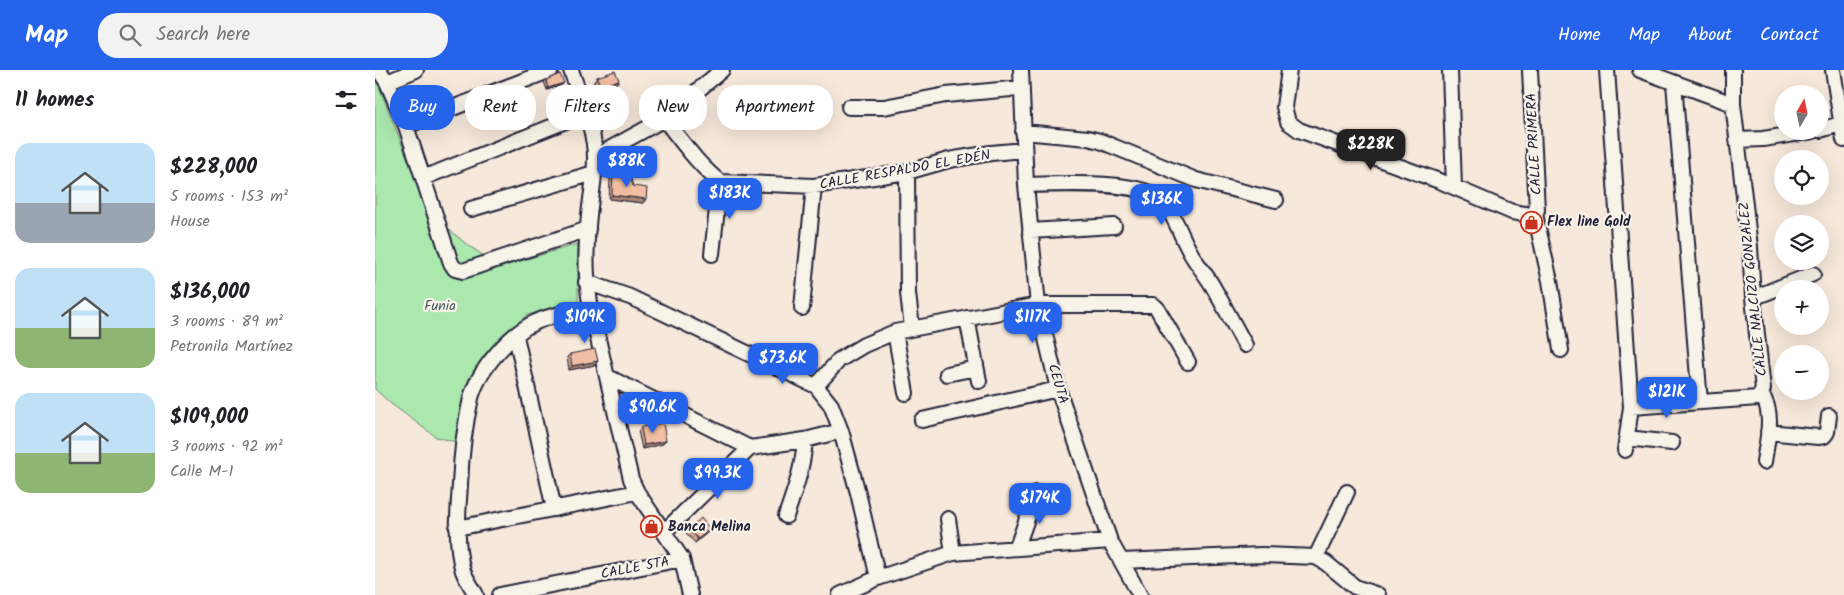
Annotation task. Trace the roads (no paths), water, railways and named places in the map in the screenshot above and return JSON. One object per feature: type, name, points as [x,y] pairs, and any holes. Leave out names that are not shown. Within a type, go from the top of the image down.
[{"type":"street","points":[[390,91],[383,76],[416,70]]},
{"type":"street","points":[[455,107],[551,70]]},
{"type":"street","points":[[571,70],[576,85]]},
{"type":"street","points":[[705,85],[723,70]]},
{"type":"street","name":"CEUTA","points":[[1021,70],[1026,185],[1038,305],[1058,389],[1110,541],[1141,595]]},
{"type":"street","points":[[1289,70],[1283,107],[1288,122],[1299,130],[1454,187],[1512,212],[1533,214]]},
{"type":"street","points":[[1450,70],[1454,187]]},
{"type":"street","name":"CALLE PRIMERA","points":[[1530,70],[1537,210],[1533,214],[1550,281],[1561,350]]},
{"type":"street","points":[[1607,70],[1631,407],[1626,444],[1672,442]]},
{"type":"street","points":[[1640,70],[1733,104]]},
{"type":"street","name":"CALLE NALCIZO GONZALEZ","points":[[1631,407],[1758,398],[1763,389],[1753,298],[1750,247],[1733,104],[1733,70]]},
{"type":"street","points":[[1833,70],[1844,140]]},
{"type":"street","points":[[1674,83],[1700,402]]},
{"type":"street","points":[[849,107],[884,107],[946,95],[1022,88]]},
{"type":"street","points":[[1829,127],[1842,123]]},
{"type":"street","points":[[423,178],[546,129]]},
{"type":"street","points":[[407,130],[453,267],[459,271],[588,229]]},
{"type":"street","points":[[590,130],[595,157],[588,229],[586,282],[591,309],[631,479],[637,492],[682,559],[690,595]]},
{"type":"street","points":[[595,157],[644,130]]},
{"type":"street","points":[[673,130],[691,153],[720,182],[711,254]]},
{"type":"street","points":[[1023,132],[1088,138],[1100,141],[1196,180],[1276,200]]},
{"type":"street","points":[[1737,140],[1774,138]]},
{"type":"street","name":"CALLE RESPALDO EL EDÉN","points":[[720,182],[814,186],[907,172],[949,160],[1024,150]]},
{"type":"street","points":[[907,172],[908,293],[912,328]]},
{"type":"street","points":[[471,209],[594,173]]},
{"type":"street","points":[[1026,185],[1061,184],[1122,187],[1150,194],[1161,201],[1170,210],[1189,250],[1211,283],[1245,345]]},
{"type":"street","points":[[802,308],[814,186]]},
{"type":"street","points":[[1030,231],[1113,226]]},
{"type":"street","points":[[1753,298],[1813,274]]},
{"type":"street","points":[[586,282],[630,297],[815,386],[831,405],[841,431],[878,578]]},
{"type":"street","points":[[815,386],[839,360],[864,345],[895,332],[1038,305],[1153,306],[1157,308],[1188,362]]},
{"type":"street","points":[[475,595],[464,572],[458,544],[457,528],[461,468],[471,397],[487,366],[500,349],[535,322],[559,314],[591,309]]},
{"type":"street","points":[[947,374],[978,375],[967,318]]},
{"type":"street","points":[[895,332],[905,393]]},
{"type":"street","points":[[516,336],[554,509]]},
{"type":"street","points":[[608,377],[750,448],[805,440],[841,431]]},
{"type":"street","points":[[922,420],[1058,389]]},
{"type":"street","points":[[1761,394],[1768,408],[1768,432],[1764,462]]},
{"type":"street","points":[[1768,432],[1824,436],[1827,432],[1829,416]]},
{"type":"street","points":[[786,516],[800,478],[805,440]]},
{"type":"street","points":[[665,532],[750,448]]},
{"type":"street","points":[[457,528],[637,492]]},
{"type":"street","points":[[1316,557],[1347,492]]},
{"type":"street","points":[[1017,547],[1037,493]]},
{"type":"street","points":[[948,519],[953,553]]},
{"type":"street","points":[[840,595],[878,578],[953,553],[1110,541]]},
{"type":"street","points":[[1122,561],[1261,555],[1316,557],[1326,562],[1355,587],[1378,595]]},
{"type":"street","name":"CALLE 5TA","points":[[500,595],[682,559]]},
{"type":"place","name":"Flex line Gold","points":[[1531,222]]},
{"type":"place","name":"Banca Melina","points":[[652,527]]},
{"type":"park label","name":"Funia","points":[[440,306]]}]
